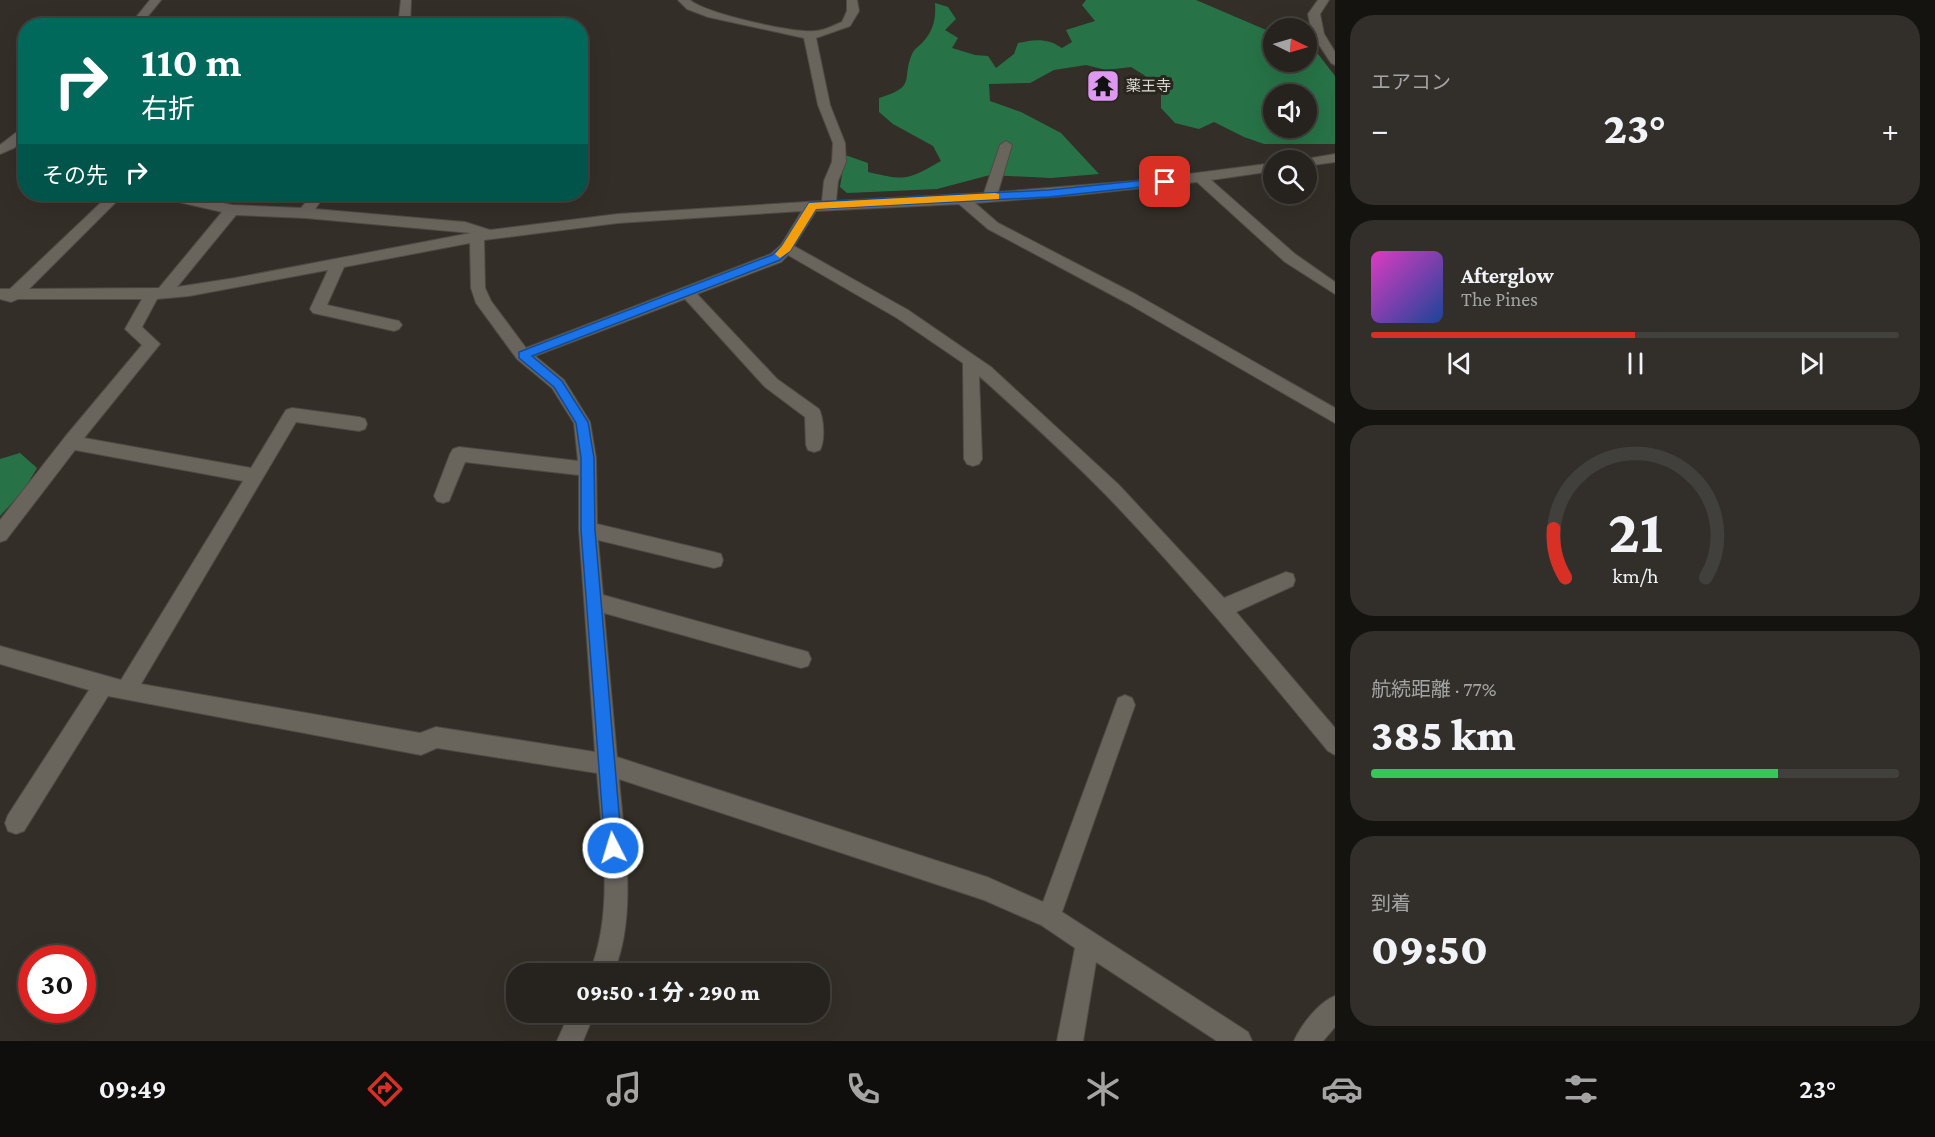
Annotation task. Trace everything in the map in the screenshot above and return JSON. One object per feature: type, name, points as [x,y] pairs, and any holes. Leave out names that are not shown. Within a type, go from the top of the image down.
[{"type":"street","points":[[141,18],[156,0]]},
{"type":"street","points":[[403,18],[406,0]]},
{"type":"street","points":[[683,0],[691,7],[712,15],[817,35],[846,24],[853,11],[852,0]]},
{"type":"street","points":[[1324,0],[1314,14],[1318,34],[1335,61]]},
{"type":"street","points":[[809,34],[824,105],[839,142],[839,162],[831,181],[829,205]]},
{"type":"street","points":[[4,148],[18,136]]},
{"type":"street","points":[[990,197],[1006,145]]},
{"type":"street","points":[[1317,160],[1335,158]]},
{"type":"street","points":[[8,294],[158,293],[223,286],[485,235],[609,220],[1049,193],[1201,178],[1263,169]]},
{"type":"street","points":[[1201,178],[1290,258],[1335,289]]},
{"type":"street","points":[[962,198],[993,226],[1132,298],[1335,416]]},
{"type":"street","points":[[0,306],[8,294],[109,201]]},
{"type":"street","points":[[193,201],[232,210],[305,213],[465,227],[485,235]]},
{"type":"street","points":[[305,213],[314,201]]},
{"type":"street","points":[[523,355],[776,258],[786,248],[813,206]]},
{"type":"street","points":[[0,534],[71,442],[152,344],[133,329],[158,293],[232,210]]},
{"type":"street","points":[[485,235],[478,288],[484,303],[523,355],[558,384],[582,422],[587,469],[588,530],[617,890],[606,963]]},
{"type":"street","points":[[786,248],[903,314],[971,361],[1061,440],[1143,522],[1221,609],[1335,744]]},
{"type":"street","points":[[339,263],[318,309],[394,325]]},
{"type":"street","points":[[687,292],[771,383],[813,414],[814,445]]},
{"type":"street","points":[[971,361],[972,459]]},
{"type":"street","points":[[126,691],[292,415],[359,424]]},
{"type":"street","points":[[71,442],[255,476]]},
{"type":"street","points":[[443,496],[459,454],[587,469]]},
{"type":"street","points":[[588,530],[714,560]]},
{"type":"street","points":[[1221,609],[1286,580]]},
{"type":"street","points":[[594,601],[801,659]]},
{"type":"street","points":[[0,655],[126,691],[421,744],[436,737],[606,764],[987,889],[1049,917],[1239,1041]]},
{"type":"street","points":[[16,823],[104,684]]},
{"type":"street","points":[[1049,917],[1125,705]]},
{"type":"street","points":[[1070,1041],[1088,942]]},
{"type":"street","points":[[1307,1041],[1335,1008]]},
{"type":"street","points":[[570,1041],[578,1023]]},
{"type":"green space","points":[[1086,0],[1196,0],[1263,29],[1263,72],[1317,72],[1317,53],[1335,76],[1335,144],[1264,144],[1214,122],[1199,129],[1175,123],[1161,108],[1161,90],[1144,75],[1131,67],[1106,70],[1086,65],[1054,70],[1030,83],[989,84],[990,101],[1021,112],[1061,133],[1099,174],[1051,178],[990,175],[937,189],[847,193],[840,187],[845,155],[868,163],[868,172],[891,177],[913,175],[941,161],[933,146],[893,124],[879,112],[879,98],[899,90],[904,85],[913,52],[932,28],[935,19],[935,3],[948,7],[956,19],[945,30],[958,38],[952,48],[975,55],[988,56],[996,68],[1014,54],[1018,43],[1041,40],[1052,42],[1062,48],[1072,42],[1066,30],[1095,21],[1082,5]]},
{"type":"green space","points":[[20,453],[37,468],[24,490],[0,516],[0,459]]},
{"type":"slow traffic","points":[[780,254],[813,206],[995,197]]},
{"type":"place","name":"薬王寺","points":[[1103,86]]},
{"type":"route","points":[[613,848],[588,530],[587,458],[582,422],[558,384],[523,355],[776,258],[786,248],[813,206],[1049,193],[1165,182]]}]
